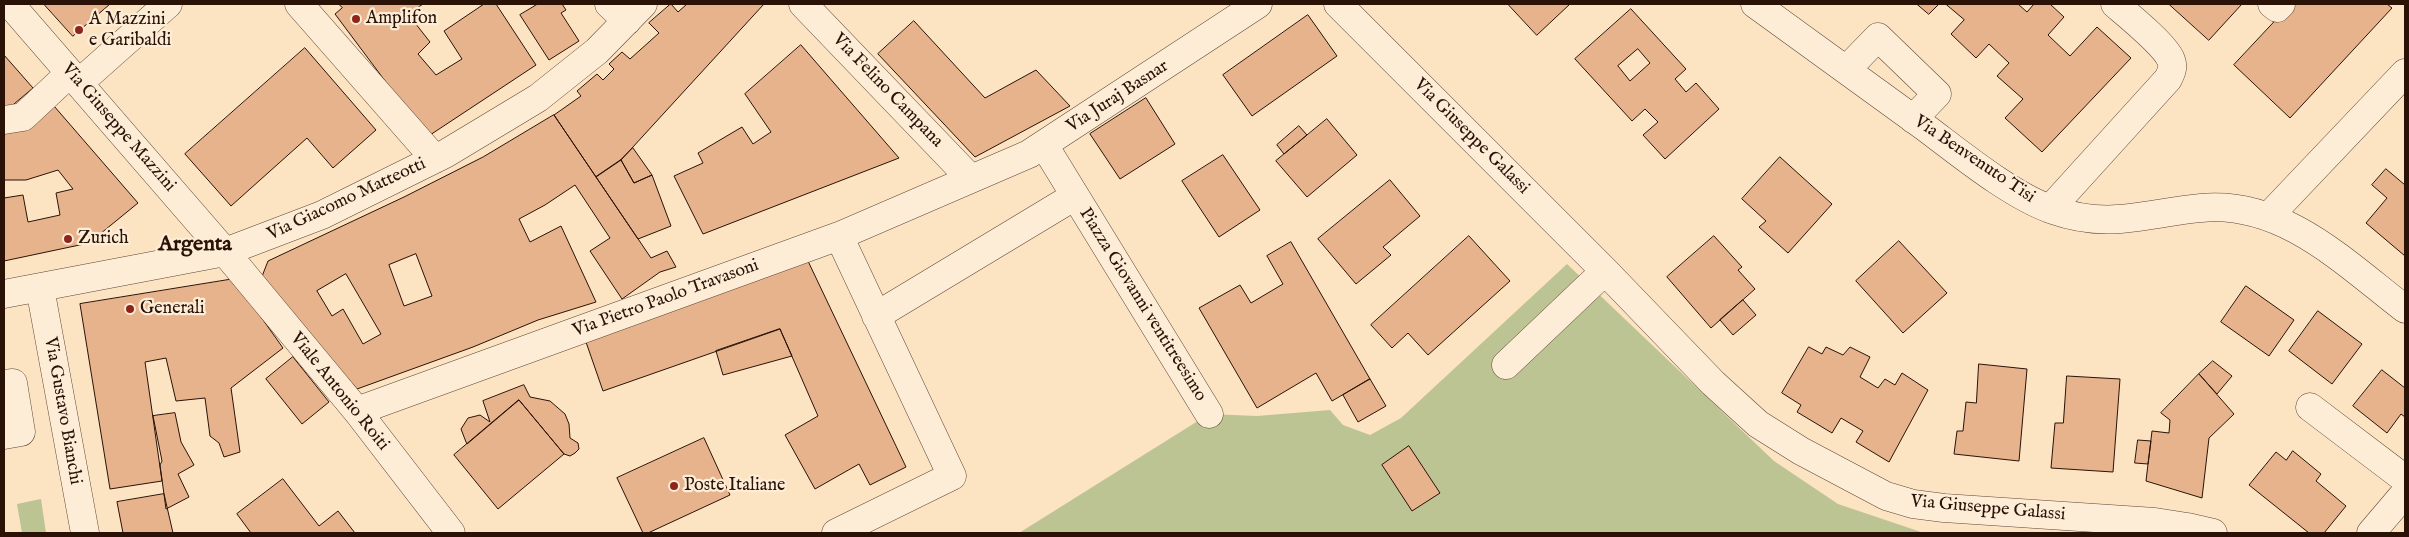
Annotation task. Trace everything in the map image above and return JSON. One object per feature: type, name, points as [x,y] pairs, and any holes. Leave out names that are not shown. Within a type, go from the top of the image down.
[{"type":"street","name":"Via Giuseppe Mazzini","points":[[10,4],[225,252]]},
{"type":"street","points":[[4,120],[23,117],[168,4]]},
{"type":"street","points":[[299,4],[435,159]]},
{"type":"street","name":"Via Felino Campana","points":[[804,4],[971,179]]},
{"type":"street","name":"Via Juraj Basnar","points":[[971,179],[1044,145],[1258,4]]},
{"type":"street","name":"Via Giuseppe Galassi","points":[[1338,4],[1605,271],[1713,383],[1758,424],[1801,452],[1886,496],[1913,504],[1944,508],[2155,522],[2213,533]]},
{"type":"street","name":"Via Benvenuto Tisi","points":[[1755,4],[2007,186],[2050,209],[2089,220],[2145,217],[2203,208],[2229,208],[2268,216],[2304,234],[2405,309]]},
{"type":"street","points":[[2050,209],[2168,79],[2172,69],[2171,60],[2163,49],[2115,4]]},
{"type":"street","points":[[2272,4],[2277,8],[2281,4]]},
{"type":"street","name":"Via Giacomo Matteotti","points":[[4,294],[225,252],[322,215],[435,159],[538,98],[565,79],[626,10]]},
{"type":"street","points":[[1846,70],[1878,37],[1937,94],[1913,119]]},
{"type":"street","points":[[2268,216],[2405,73]]},
{"type":"street","name":"Piazza Giovanni ventitreesimo","points":[[1044,145],[1209,414]]},
{"type":"street","name":"Via Pietro Paolo Travasoni","points":[[357,411],[839,236],[971,179]]},
{"type":"street","name":"Piazza Giovanni ventitreesimo","points":[[876,316],[1075,196]]},
{"type":"street","points":[[836,533],[952,476],[839,236]]},
{"type":"street","name":"Viale Antonio Roiti","points":[[225,252],[357,411],[451,533]]},
{"type":"street","points":[[1506,365],[1605,271]]},
{"type":"street","name":"Via Gustavo Bianchi","points":[[40,288],[85,533]]},
{"type":"street","points":[[4,384],[13,382],[21,432],[4,435]]},
{"type":"street","points":[[2310,407],[2405,479]]},
{"type":"street","points":[[2371,533],[2405,493]]},
{"type":"green space","points":[[1567,264],[1774,461],[1838,504],[1924,533],[1019,533],[1209,414],[1257,416],[1330,410],[1343,425],[1370,435],[1401,418]]},
{"type":"green space","points":[[41,499],[46,533],[22,533],[17,504]]},
{"type":"building","points":[[44,4],[110,4],[73,36]]},
{"type":"building","points":[[339,4],[423,4],[408,14],[430,42],[418,54],[436,75],[462,59],[444,31],[484,4],[496,4],[536,65],[427,137],[335,14],[342,8]]},
{"type":"building","points":[[538,4],[562,4],[566,10],[561,13],[579,41],[549,60],[520,15]]},
{"type":"building","points":[[671,4],[678,12],[687,4],[764,4],[621,160],[596,177],[554,115],[581,96],[577,91],[597,74],[603,80],[614,69],[609,64],[622,52],[630,59],[659,33],[649,23]]},
{"type":"building","points":[[1508,4],[1570,4],[1537,35]]},
{"type":"building","points":[[1917,4],[1939,4],[1929,14]]},
{"type":"building","points":[[1946,4],[2018,4],[2027,12],[2034,4],[2050,4],[2064,17],[2048,35],[2070,56],[2097,27],[2131,58],[2042,152],[2005,118],[2023,99],[1997,76],[2009,63],[1989,44],[1976,58],[1951,34],[1964,20]]},
{"type":"building","points":[[2169,4],[2242,4],[2209,40]]},
{"type":"building","points":[[2291,4],[2387,4],[2392,8],[2290,118],[2234,65]]},
{"type":"building","points":[[1631,9],[1686,69],[1675,79],[1686,92],[1696,83],[1719,109],[1665,159],[1643,135],[1658,122],[1645,109],[1632,121],[1575,59]],"holes":[[[1638,49],[1650,63],[1630,81],[1618,66]]]},
{"type":"building","points":[[1308,15],[1337,56],[1252,116],[1223,75]]},
{"type":"building","points":[[914,21],[985,98],[1036,70],[1070,106],[975,157],[878,54]]},
{"type":"building","points":[[801,45],[899,158],[703,234],[674,176],[703,163],[698,153],[742,127],[753,144],[771,132],[745,94]]},
{"type":"building","points":[[305,48],[376,130],[333,168],[307,138],[231,206],[185,154]]},
{"type":"building","points":[[4,55],[33,88],[8,109],[4,110]]},
{"type":"building","points":[[1146,98],[1175,144],[1120,179],[1090,134]]},
{"type":"building","points":[[54,106],[138,203],[89,243],[4,261],[4,198],[23,195],[28,222],[60,215],[56,193],[73,189],[58,170],[26,180],[4,180],[4,133],[29,129]]},
{"type":"building","points":[[554,115],[651,258],[667,251],[676,267],[660,272],[622,299],[590,251],[610,238],[575,185],[545,205],[519,219],[530,242],[561,226],[596,302],[538,320],[473,347],[357,389],[261,279],[268,261],[404,197],[483,157]],"holes":[[[416,254],[432,296],[404,306],[389,265]],[[346,274],[381,334],[363,344],[343,309],[332,316],[317,291]]]},
{"type":"building","points":[[1327,119],[1357,155],[1307,197],[1276,161]]},
{"type":"building","points":[[1299,126],[1307,135],[1284,154],[1277,145]]},
{"type":"building","points":[[633,148],[652,175],[634,183],[621,160]]},
{"type":"building","points":[[1223,155],[1260,210],[1219,237],[1182,181]]},
{"type":"building","points":[[1780,157],[1832,204],[1788,253],[1759,227],[1766,221],[1742,199]]},
{"type":"building","points":[[621,160],[634,183],[652,175],[671,226],[638,239],[596,177]]},
{"type":"building","points":[[2386,169],[2405,185],[2405,256],[2366,223],[2387,198],[2372,185]]},
{"type":"building","points":[[1390,180],[1420,216],[1383,247],[1391,255],[1356,284],[1318,239]]},
{"type":"building","points":[[1469,236],[1510,281],[1428,355],[1408,333],[1392,348],[1371,325]]},
{"type":"building","points":[[1714,236],[1742,267],[1738,270],[1755,289],[1711,328],[1667,277]]},
{"type":"building","points":[[1899,241],[1947,293],[1903,333],[1856,281]]},
{"type":"building","points":[[1291,242],[1370,379],[1332,401],[1316,373],[1257,408],[1199,308],[1240,285],[1251,303],[1283,284],[1267,256]]},
{"type":"building","points":[[807,259],[906,467],[870,485],[859,464],[815,489],[785,435],[818,416],[780,329],[603,391],[586,342]]},
{"type":"building","points":[[234,279],[283,348],[231,388],[240,452],[224,457],[219,443],[210,436],[205,398],[176,401],[166,358],[145,362],[162,481],[110,489],[80,304]]},
{"type":"building","points":[[2246,286],[2294,320],[2269,356],[2221,322]]},
{"type":"building","points":[[1743,300],[1756,315],[1733,335],[1720,320]]},
{"type":"building","points":[[2318,311],[2362,344],[2332,384],[2289,351]]},
{"type":"building","points":[[780,329],[792,356],[723,375],[716,351]]},
{"type":"building","points":[[1809,347],[1822,354],[1826,347],[1843,355],[1850,347],[1870,357],[1860,377],[1878,388],[1885,379],[1895,385],[1902,373],[1928,390],[1889,462],[1856,442],[1863,431],[1841,418],[1832,433],[1797,412],[1801,405],[1782,393]]},
{"type":"building","points":[[293,357],[329,402],[302,424],[266,379]]},
{"type":"building","points":[[2213,361],[2232,376],[2217,394],[2199,374]]},
{"type":"building","points":[[1979,364],[2027,369],[2019,461],[1954,454],[1957,431],[1963,431],[1966,402],[1976,403]]},
{"type":"building","points":[[2382,370],[2405,388],[2405,417],[2401,414],[2387,433],[2353,406]]},
{"type":"building","points":[[2199,374],[2234,414],[2209,438],[2202,498],[2146,481],[2152,431],[2169,433],[2170,420],[2161,413]]},
{"type":"building","points":[[2067,376],[2120,379],[2113,472],[2051,468],[2055,423],[2063,423]]},
{"type":"building","points":[[1370,379],[1386,406],[1358,422],[1343,395]]},
{"type":"building","points":[[524,385],[530,397],[550,401],[565,414],[569,424],[570,438],[578,443],[579,449],[575,453],[570,456],[564,454],[519,400],[467,444],[461,429],[468,418],[480,415],[490,422],[483,401]]},
{"type":"building","points":[[519,400],[564,454],[498,509],[454,455]]},
{"type":"building","points":[[175,413],[181,442],[194,465],[178,474],[189,497],[166,509],[160,465],[162,461],[153,416]]},
{"type":"building","name":"Poste Italiane","points":[[704,438],[730,495],[648,533],[643,533],[617,478]]},
{"type":"building","points":[[2138,440],[2151,441],[2148,464],[2135,463]]},
{"type":"building","points":[[1409,446],[1440,493],[1412,511],[1382,465]]},
{"type":"building","points":[[2293,451],[2321,474],[2316,481],[2346,506],[2324,533],[2309,533],[2249,485],[2276,452],[2286,460]]},
{"type":"building","points":[[283,479],[319,526],[338,511],[355,533],[251,533],[237,514]]},
{"type":"building","points":[[164,494],[173,533],[123,533],[117,502]]},
{"type":"place","name":"Amplifon","points":[[356,19]]},
{"type":"place","name":"A Mazzini e Garibaldi","points":[[79,30]]},
{"type":"place","name":"Zurich","points":[[68,239]]},
{"type":"place","name":"Generali","points":[[130,309]]},
{"type":"place","name":"Poste Italiane","points":[[674,486]]},
{"type":"district","name":"Argenta","points":[[195,245]]}]
